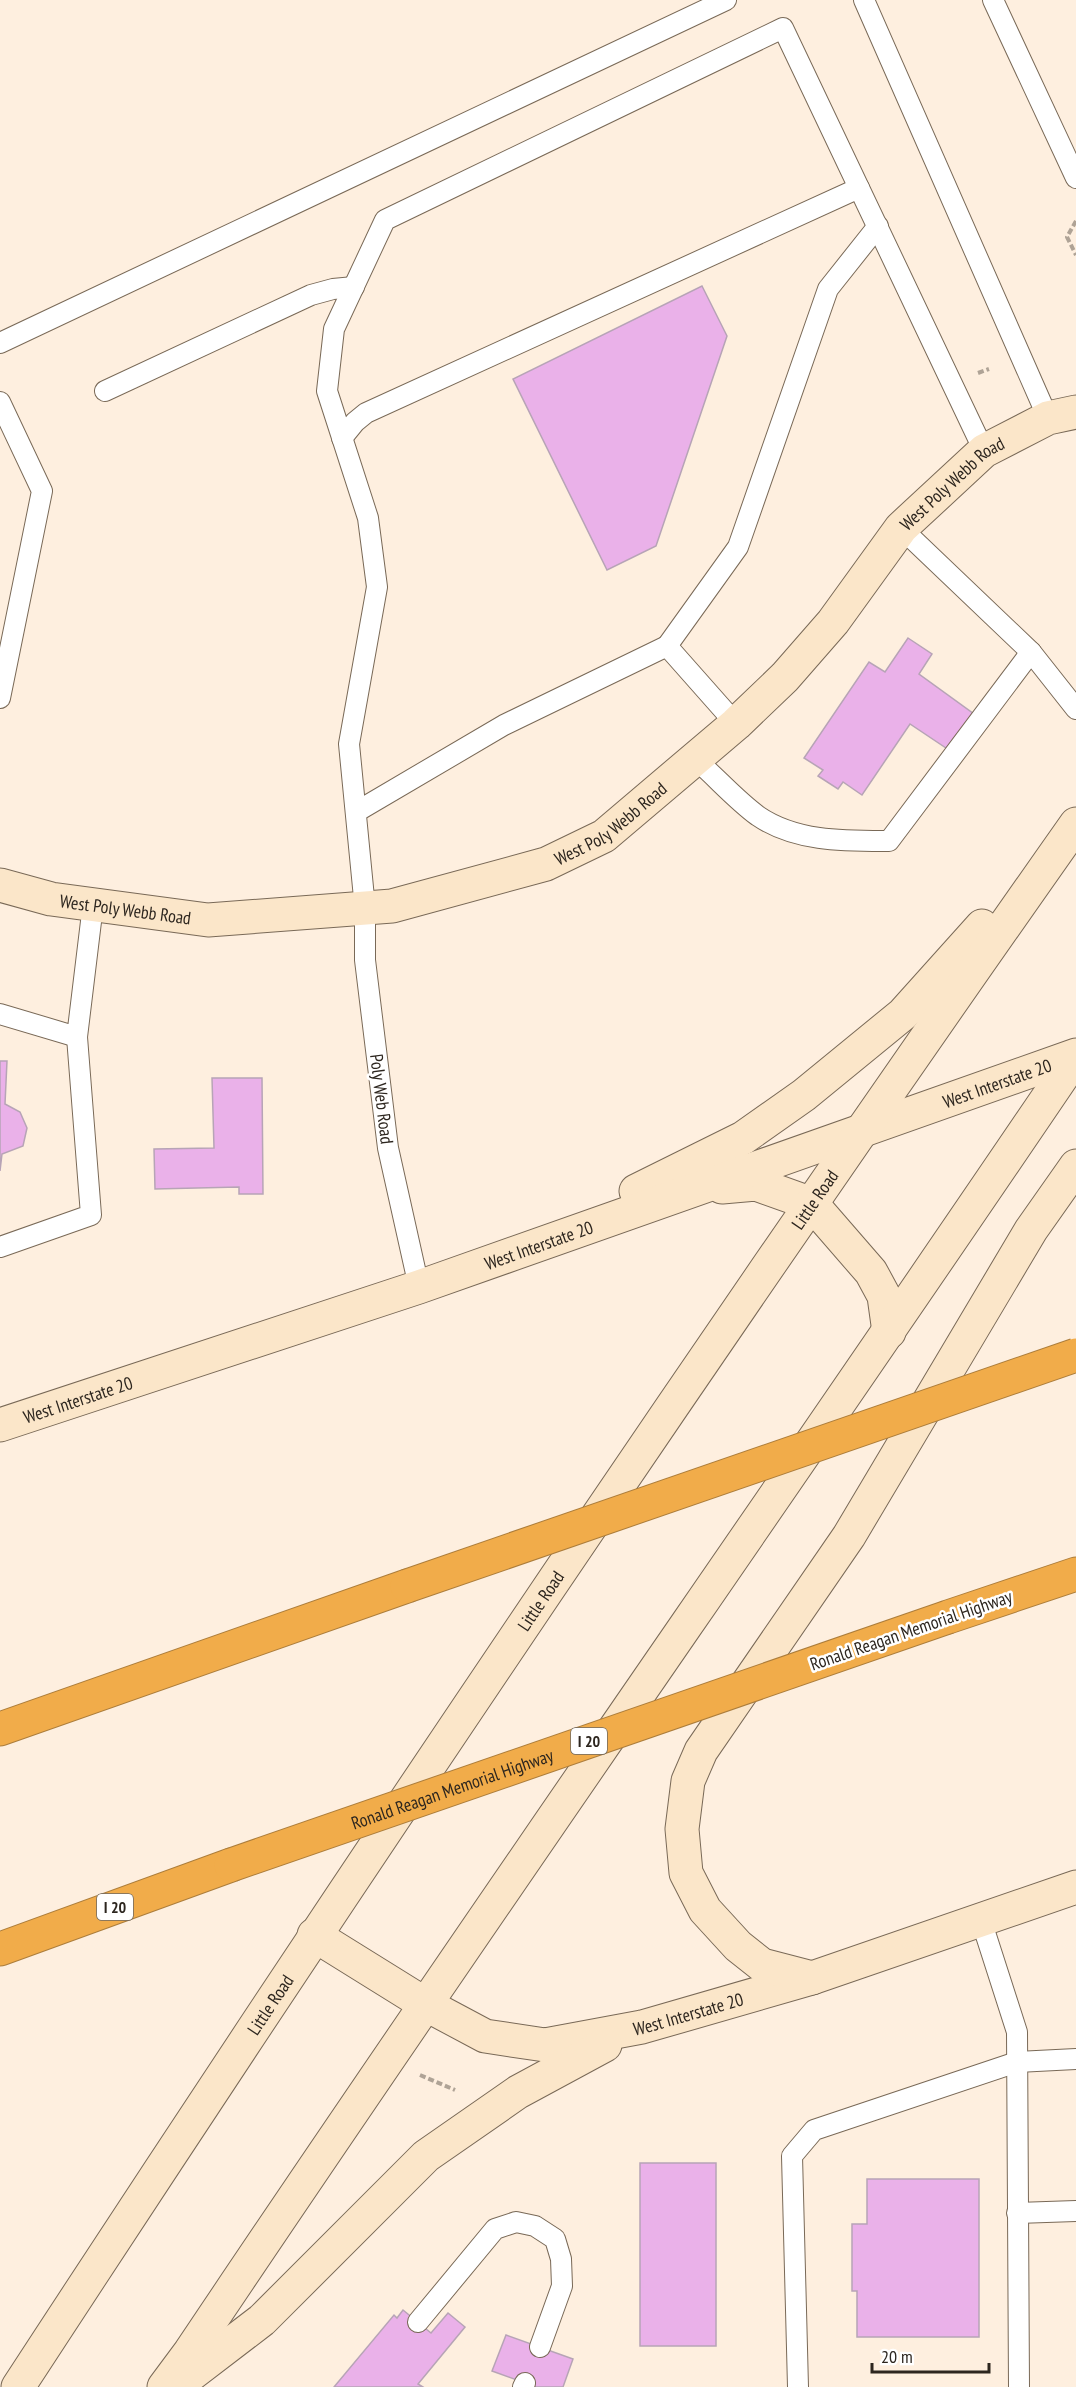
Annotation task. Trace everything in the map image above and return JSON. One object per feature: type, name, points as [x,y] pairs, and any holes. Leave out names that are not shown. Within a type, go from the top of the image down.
[{"type":"highway","points":[[0,1729],[76,1700],[1076,1355]]},
{"type":"highway","name":"Ronald Reagan Memorial Highway","points":[[0,1949],[231,1865],[1076,1574]]},
{"type":"highway","points":[[0,1717],[76,1700]]},
{"type":"main road","name":"West Poly Webb Road","points":[[0,885],[51,899],[207,920],[392,906],[546,864],[604,836],[736,724],[785,677],[833,622],[901,528],[984,451],[1062,415]]},
{"type":"main road","points":[[509,1253],[743,1138],[804,1095],[903,1014],[1076,819]]},
{"type":"main road","name":"Little Road","points":[[18,2387],[314,1935],[862,1130],[1076,824]]},
{"type":"main road","points":[[164,2387],[1076,1056]]},
{"type":"main road","name":"West Interstate 20","points":[[0,1425],[419,1287],[509,1253],[1076,1056]]},
{"type":"main road","points":[[812,1978],[762,1965],[738,1946],[705,1910],[686,1873],[682,1829],[688,1780],[701,1751],[849,1536],[1031,1230],[1076,1166]]},
{"type":"main road","points":[[695,1189],[756,1184],[812,1204],[871,1272],[884,1296],[889,1332]]},
{"type":"main road","name":"West Interstate 20","points":[[314,1935],[425,2004],[484,2036],[545,2045],[642,2027],[812,1978],[1076,1887]]},
{"type":"main road","points":[[174,2387],[262,2320],[426,2156],[561,2067],[642,2027]]},
{"type":"lane","points":[[0,343],[726,0]]},
{"type":"lane","points":[[864,0],[1062,415]]},
{"type":"lane","points":[[993,0],[1076,178]]},
{"type":"lane","name":"Poly Web Road","points":[[419,1287],[388,1148],[365,960],[365,908],[349,744],[378,587],[368,518],[327,390],[334,329],[385,220],[783,28],[857,183]]},
{"type":"lane","points":[[342,438],[366,413],[857,183],[984,451]]},
{"type":"lane","points":[[356,812],[504,725],[667,646],[738,547],[828,289],[878,226]]},
{"type":"lane","points":[[105,391],[311,295],[333,289],[354,287]]},
{"type":"lane","points":[[0,402],[42,491],[0,698]]},
{"type":"lane","points":[[901,528],[1031,652],[1076,709]]},
{"type":"lane","points":[[667,646],[736,724]]},
{"type":"lane","points":[[695,759],[758,815],[787,831],[839,841],[889,842],[1031,652]]},
{"type":"lane","points":[[0,1247],[91,1215],[77,1037],[93,905]]},
{"type":"lane","points":[[0,1014],[77,1037]]},
{"type":"lane","points":[[981,1920],[1017,2032],[1019,2387]]},
{"type":"lane","points":[[798,2387],[792,2156],[814,2130],[1017,2062],[1076,2060]]},
{"type":"lane","points":[[1017,2213],[1076,2211]]},
{"type":"lane","points":[[418,2322],[495,2229],[516,2222],[526,2224],[535,2226],[555,2239],[561,2259],[562,2286],[540,2347]]},
{"type":"path","points":[[1076,221],[1067,237],[1076,255]]},
{"type":"path","points":[[415,2073],[466,2094]]},
{"type":"building","points":[[702,286],[727,336],[656,546],[607,570],[513,379]]},
{"type":"building","points":[[908,638],[932,654],[919,674],[974,714],[949,750],[910,724],[862,795],[843,782],[838,789],[818,776],[823,770],[804,758],[869,662],[885,672]]},
{"type":"building","points":[[0,1061],[7,1061],[5,1104],[20,1112],[27,1128],[23,1146],[2,1154],[0,1171]]},
{"type":"building","points":[[212,1078],[262,1078],[263,1194],[239,1194],[239,1187],[155,1189],[154,1149],[214,1148]]},
{"type":"building","points":[[640,2163],[716,2163],[716,2346],[640,2346]]},
{"type":"building","points":[[867,2179],[979,2179],[979,2337],[857,2337],[857,2291],[852,2291],[852,2224],[867,2224]]},
{"type":"building","points":[[403,2310],[431,2333],[448,2313],[465,2327],[418,2384],[423,2387],[334,2387],[394,2315],[397,2318]]},
{"type":"building","points":[[506,2335],[573,2359],[563,2387],[536,2387],[492,2371]]}]
